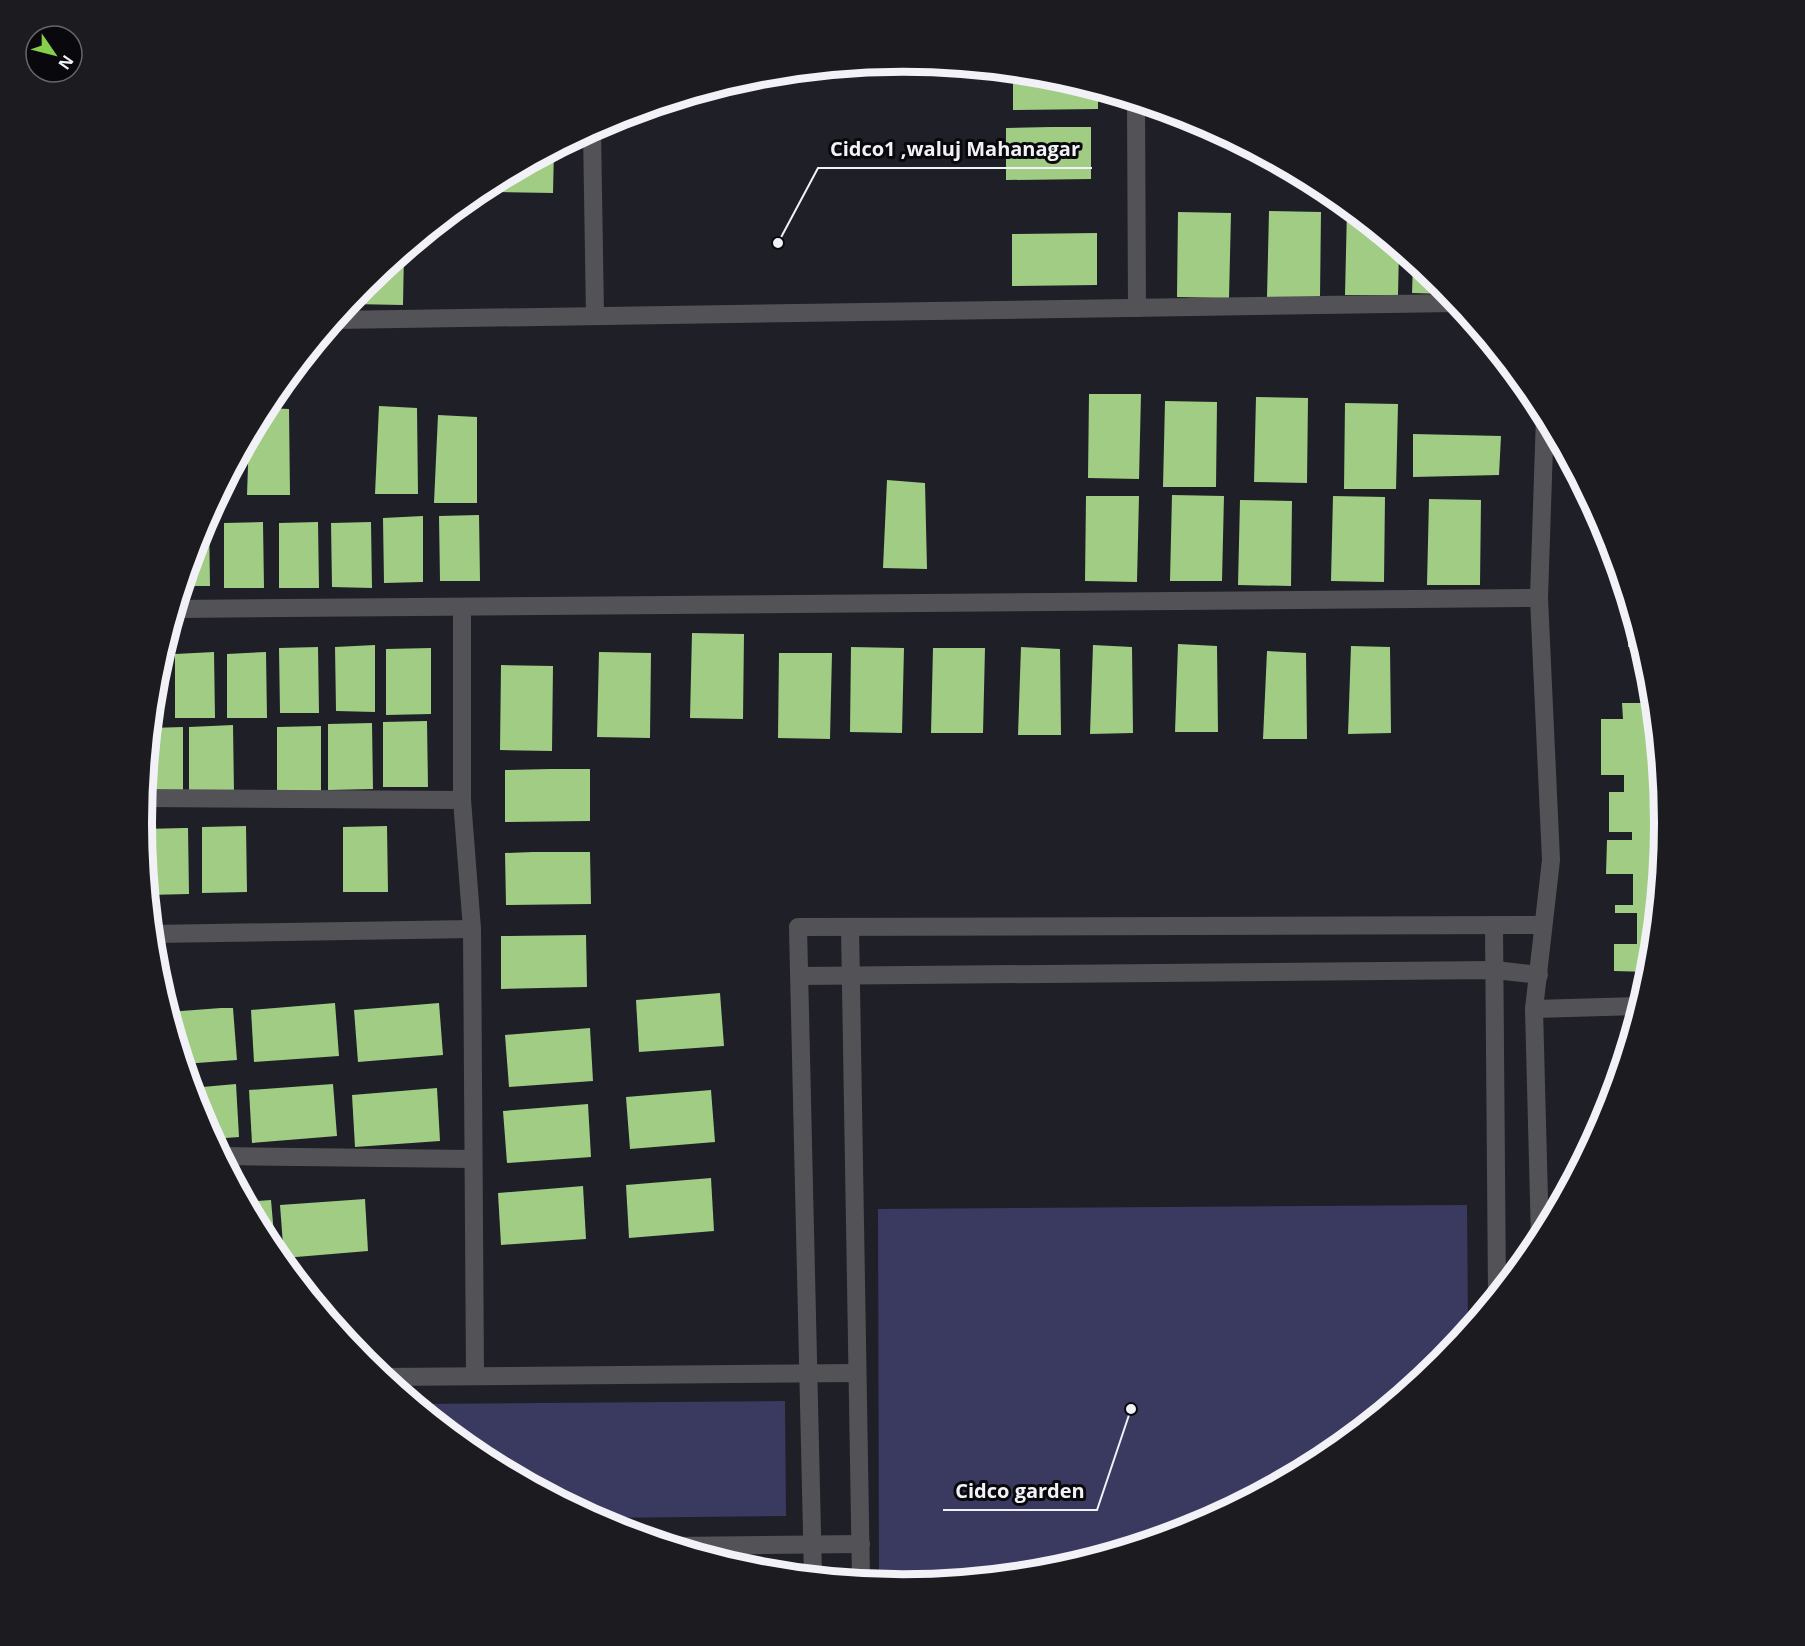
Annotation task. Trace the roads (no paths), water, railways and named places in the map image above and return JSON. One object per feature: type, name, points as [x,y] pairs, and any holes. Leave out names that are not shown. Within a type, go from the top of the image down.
[{"type":"street","points":[[1136,110],[1137,308]]},
{"type":"street","points":[[592,139],[595,316]]},
{"type":"street","points":[[345,320],[1444,303]]},
{"type":"street","points":[[1540,1220],[1534,1009],[1551,861],[1539,598],[1544,434]]},
{"type":"street","points":[[183,609],[1539,598]]},
{"type":"street","points":[[462,607],[462,800],[472,929],[475,1376]]},
{"type":"street","points":[[153,798],[462,800]]},
{"type":"street","points":[[1494,925],[1497,1281]]},
{"type":"street","points":[[813,1569],[798,927],[1542,925]]},
{"type":"street","points":[[850,927],[861,1572]]},
{"type":"street","points":[[160,934],[472,929]]},
{"type":"street","points":[[800,976],[1495,970],[1539,975]]},
{"type":"street","points":[[1534,1009],[1631,1006]]},
{"type":"street","points":[[230,1156],[472,1159]]},
{"type":"street","points":[[395,1377],[857,1373]]},
{"type":"street","points":[[700,1546],[861,1544]]},
{"type":"place","name":"Cidco1 ,waluj Mahanagar","points":[[778,243]]},
{"type":"place","name":"Cidco garden","points":[[1131,1409]]}]
